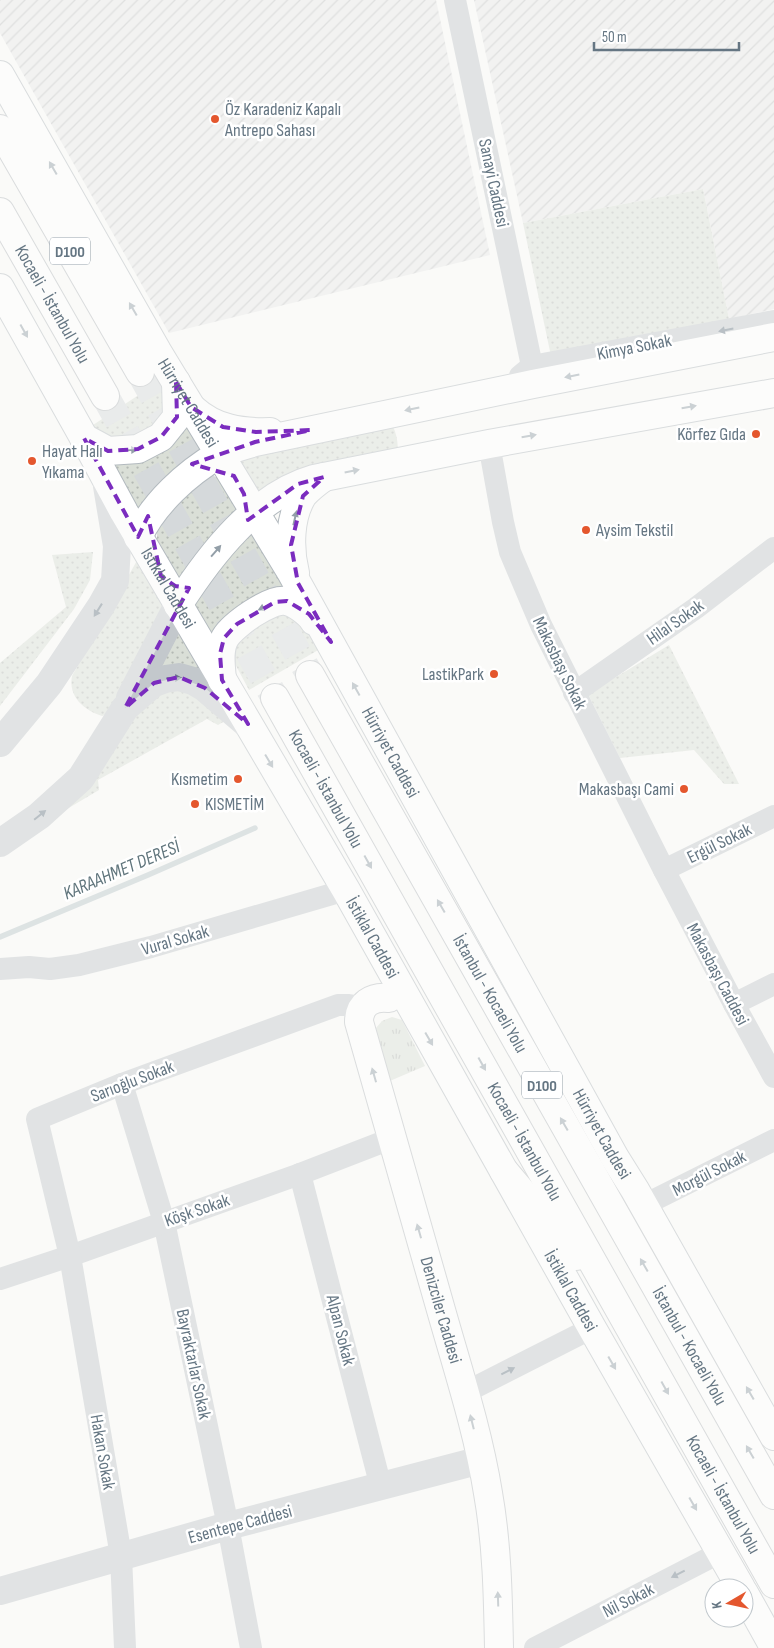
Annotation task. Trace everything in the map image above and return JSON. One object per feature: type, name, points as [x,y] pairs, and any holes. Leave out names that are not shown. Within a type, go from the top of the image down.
[{"type":"main road","name":"Hürriyet Caddesi","points":[[0,75],[191,407],[238,493],[298,583],[615,1158],[644,1205],[774,1436]]},
{"type":"main road","name":"D100","points":[[0,129],[140,372]]},
{"type":"main road","name":"Kocaeli - İstanbul Yolu","points":[[0,212],[105,396]]},
{"type":"main road","name":"İstiklal Caddesi","points":[[0,288],[138,537],[346,890],[413,1012],[735,1578]]},
{"type":"main road","points":[[178,605],[215,552],[255,442],[502,390],[774,337]]},
{"type":"main road","points":[[84,438],[108,451],[138,450],[160,437],[177,417],[176,382]]},
{"type":"main road","points":[[138,537],[155,511],[189,475],[238,493],[274,498],[298,484],[324,477],[489,444],[774,393]]},
{"type":"main road","points":[[191,407],[204,419],[240,430],[256,432],[311,430]]},
{"type":"main road","points":[[324,477],[308,489],[303,496],[293,524],[291,545],[298,583],[325,597],[359,656],[524,962],[612,1120],[615,1158]]},
{"type":"main road","points":[[155,511],[152,544],[159,572],[169,583],[179,586],[186,586],[194,581]]},
{"type":"main road","points":[[222,680],[220,654],[224,638],[237,624],[258,610],[275,602],[287,601],[309,614],[331,642]]},
{"type":"main road","name":"İstanbul - Kocaeli Yolu","points":[[310,675],[774,1494]]},
{"type":"main road","name":"Kocaeli - İstanbul Yolu","points":[[275,698],[774,1584]]},
{"type":"main road","points":[[362,1007],[376,999],[389,998],[413,1012]]},
{"type":"main road","name":"Denizciler Caddesi","points":[[362,1007],[359,1014],[359,1022],[393,1138],[481,1460],[493,1529],[497,1576],[499,1648]]},
{"type":"main road","points":[[504,1171],[615,1300]]},
{"type":"main road","points":[[754,1611],[774,1647]]},
{"type":"street","name":"Sanayi Caddesi","points":[[455,0],[532,366]]},
{"type":"street","name":"Kimya Sokak","points":[[502,390],[532,366],[774,320]]},
{"type":"street","name":"Makasbaşı Sokak","points":[[489,444],[510,552],[541,625],[664,870]]},
{"type":"street","points":[[106,479],[117,546],[115,581]]},
{"type":"street","points":[[0,743],[49,684],[101,606],[138,537]]},
{"type":"street","name":"Hilal Sokak","points":[[574,693],[696,608],[774,548]]},
{"type":"street","points":[[0,843],[39,816],[81,778],[125,708],[178,605]]},
{"type":"street","points":[[125,708],[154,682],[179,677],[193,681],[204,688],[248,724]]},
{"type":"street","name":"Ergül Sokak","points":[[664,870],[774,816]]},
{"type":"street","name":"Makasbaşı Caddesi","points":[[664,870],[774,1077]]},
{"type":"street","name":"Vural Sokak","points":[[0,969],[50,969],[79,965],[151,947],[346,890]]},
{"type":"street","points":[[734,1004],[774,984]]},
{"type":"street","name":"Sarıoğlu Sokak","points":[[70,1256],[37,1119],[122,1084],[338,1005],[349,1004],[362,1007]]},
{"type":"street","name":"Bayraktarlar Sokak","points":[[122,1084],[164,1222],[252,1648]]},
{"type":"street","name":"Köşk Sokak","points":[[0,1279],[300,1174],[393,1138]]},
{"type":"street","name":"Morgül Sokak","points":[[644,1205],[774,1140]]},
{"type":"street","name":"Alpan Sokak","points":[[300,1174],[381,1487]]},
{"type":"street","name":"Hakan Sokak","points":[[70,1256],[121,1556],[125,1648]]},
{"type":"street","points":[[464,1393],[592,1328]]},
{"type":"street","name":"Esentepe Caddesi","points":[[0,1591],[228,1526],[481,1460]]},
{"type":"street","name":"Nil Sokak","points":[[535,1648],[721,1552]]},
{"type":"highlighted area","points":[[176,382],[191,407],[223,427],[256,432],[311,430],[255,442],[192,464],[234,476],[244,494],[248,520],[298,484],[324,477],[303,496],[291,545],[298,583],[331,642],[309,614],[287,601],[275,602],[237,624],[224,638],[220,654],[222,680],[248,724],[205,688],[179,677],[154,683],[125,708],[189,588],[175,586],[161,576],[148,516],[138,537],[84,438],[108,451],[138,449],[161,437],[177,417]]},
{"type":"shaded area","points":[[0,0],[436,0],[490,255],[169,333],[0,33]]},
{"type":"shaded area","points":[[474,0],[774,0],[774,309],[729,319],[703,189],[523,223]]},
{"type":"green space","points":[[703,189],[729,319],[551,356],[523,223]]},
{"type":"green space","points":[[160,381],[169,398],[168,416],[135,443],[102,438],[93,425]]},
{"type":"green space","points":[[184,407],[212,453],[139,524],[102,457]]},
{"type":"green space","points":[[391,423],[397,438],[397,452],[254,504],[229,462]]},
{"type":"green space","points":[[203,477],[218,477],[238,512],[184,579],[176,579],[157,551],[159,514]]},
{"type":"green space","points":[[255,525],[298,597],[215,654],[185,603]]},
{"type":"green space","points":[[93,552],[90,580],[74,609],[0,706],[0,663],[66,607],[52,555]]},
{"type":"green space","points":[[139,557],[168,604],[108,714],[102,716],[89,710],[79,702],[72,690],[72,676]]},
{"type":"green space","points":[[284,613],[304,622],[320,649],[249,690],[234,662],[235,650],[242,636],[257,623]]},
{"type":"green space","points":[[177,615],[223,696],[156,676]]},
{"type":"green space","points":[[669,645],[739,784],[724,784],[694,750],[620,758],[588,694]]},
{"type":"green space","points":[[173,684],[230,718],[218,725],[207,719],[98,780],[99,790],[40,825],[128,713]]},
{"type":"green space","points":[[392,1017],[402,1020],[425,1066],[385,1083],[376,1028],[382,1021]]},
{"type":"waterway","name":"KARAAHMET DERESİ","points":[[0,937],[255,828]]},
{"type":"tunnel","points":[[140,372],[310,675]]},
{"type":"tunnel","points":[[105,396],[275,698]]},
{"type":"place","name":"Öz Karadeniz Kapalı Antrepo Sahası","points":[[215,119]]},
{"type":"place","name":"Körfez Gıda","points":[[756,434]]},
{"type":"place","name":"Hayat Halı Yıkama","points":[[32,461]]},
{"type":"place","name":"Aysim Tekstil","points":[[586,530]]},
{"type":"place","name":"LastikPark","points":[[494,674]]},
{"type":"place","name":"Kısmetim","points":[[238,779]]},
{"type":"place","name":"Makasbaşı Cami","points":[[684,789]]},
{"type":"place","name":"KISMETİM","points":[[195,804]]}]
